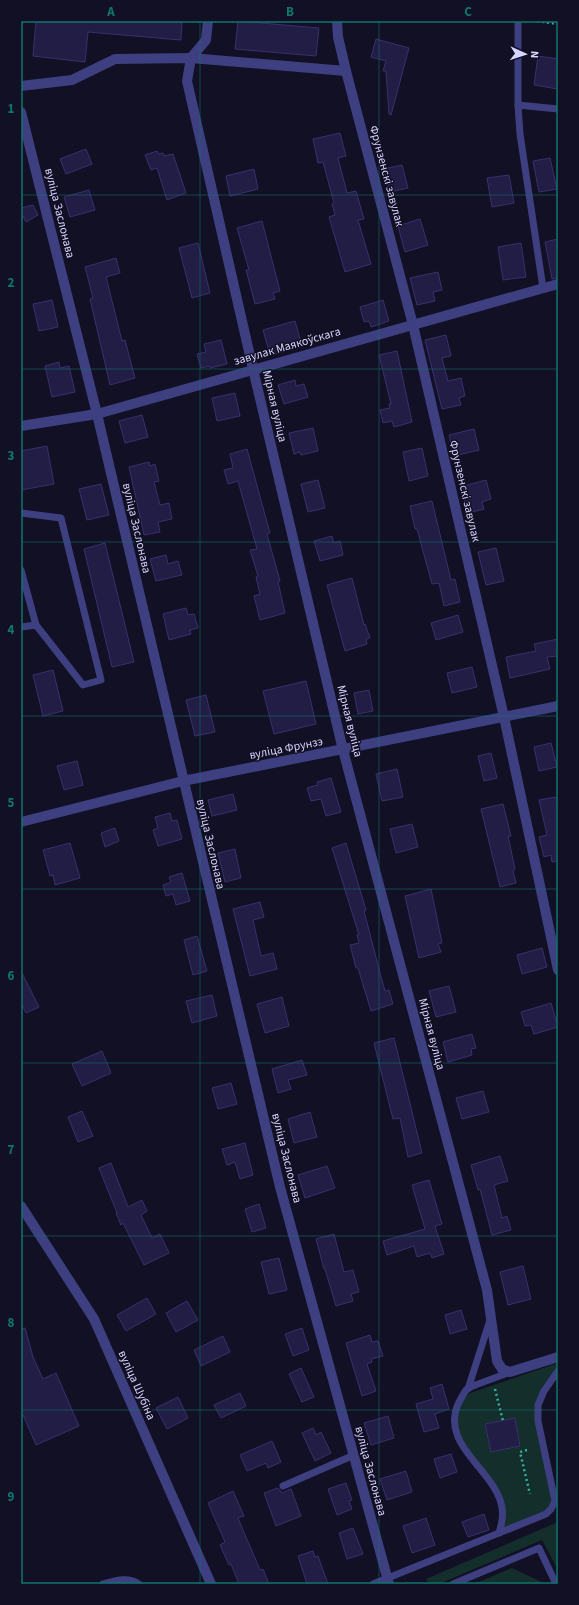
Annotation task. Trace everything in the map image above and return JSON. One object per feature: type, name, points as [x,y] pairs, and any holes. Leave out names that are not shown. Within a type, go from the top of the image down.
[{"type":"street","name":"Мірная вуліца","points":[[208,21],[206,40],[192,58],[187,81],[252,369],[343,750],[487,1290],[497,1362],[502,1369],[510,1372]]},
{"type":"street","name":"Фрунзенскі завулак","points":[[337,21],[338,37],[346,71],[413,325],[504,716],[558,970]]},
{"type":"street","points":[[21,86],[72,80],[115,59],[192,58],[346,71]]},
{"type":"street","name":"вуліца Заслонава","points":[[21,112],[97,414],[280,1187],[388,1581]]},
{"type":"street","name":"завулак Маякоўскага","points":[[21,426],[97,414],[252,369],[558,284]]},
{"type":"street","name":"вуліца Фрунзэ","points":[[21,822],[183,781],[558,706]]},
{"type":"street","name":"вуліца Шубіна","points":[[21,1206],[94,1319],[211,1584]]},
{"type":"street","points":[[510,1372],[558,1357]]},
{"type":"lane","points":[[518,21],[518,105],[520,134],[543,288]]},
{"type":"lane","points":[[518,105],[558,109]]},
{"type":"lane","points":[[21,513],[61,518],[101,680],[83,685],[36,625],[21,570]]},
{"type":"lane","points":[[21,627],[36,625]]},
{"type":"lane","points":[[490,1320],[468,1389],[454,1413],[458,1440],[470,1457],[487,1476],[501,1504],[503,1518],[500,1533]]},
{"type":"lane","points":[[373,1584],[388,1581],[546,1514],[551,1509],[557,1501],[538,1421],[538,1405],[544,1391],[558,1371]]},
{"type":"lane","points":[[468,1389],[510,1372]]},
{"type":"lane","points":[[283,1486],[354,1455]]},
{"type":"lane","points":[[453,1584],[539,1548],[556,1584]]},
{"type":"lane","points":[[103,1584],[123,1579],[139,1584]]},
{"type":"path","points":[[537,21],[558,24]]},
{"type":"path","points":[[493,1379],[503,1421]]},
{"type":"path","points":[[527,1450],[520,1452],[530,1494]]},
{"type":"green space","points":[[558,1363],[558,1371],[538,1405],[555,1501],[551,1509],[499,1533],[501,1504],[470,1457],[455,1426],[461,1398],[473,1392]]},
{"type":"green space","points":[[558,1522],[558,1570],[542,1540],[439,1584],[429,1584],[426,1579]]},
{"type":"green space","points":[[512,1568],[546,1584],[474,1584]]},
{"type":"building","points":[[36,21],[182,21],[181,40],[88,32],[85,62],[33,56]]},
{"type":"building","points":[[238,21],[319,28],[316,56],[235,49]]},
{"type":"building","points":[[376,39],[409,48],[391,115],[389,114],[386,71],[383,71],[386,61],[371,57]]},
{"type":"building","points":[[538,56],[558,59],[558,89],[534,85]]},
{"type":"building","points":[[340,133],[346,156],[338,158],[347,193],[356,191],[364,219],[358,220],[371,264],[345,272],[329,217],[335,215],[332,204],[334,203],[323,162],[318,163],[313,139]]},
{"type":"building","points":[[86,149],[92,164],[66,174],[60,159]]},
{"type":"building","points":[[157,151],[159,154],[163,153],[164,156],[173,154],[186,193],[167,200],[157,168],[151,170],[145,155]]},
{"type":"building","points":[[550,158],[557,189],[539,192],[533,161]]},
{"type":"building","points":[[402,165],[408,188],[390,192],[384,169]]},
{"type":"building","points":[[254,169],[258,189],[230,196],[226,176]]},
{"type":"building","points":[[509,175],[514,203],[492,207],[487,178]]},
{"type":"building","points":[[89,190],[95,210],[70,217],[64,197]]},
{"type":"building","points":[[33,205],[38,215],[26,222],[21,212],[21,208]]},
{"type":"building","points":[[420,219],[428,245],[405,252],[398,226]]},
{"type":"building","points":[[262,221],[280,291],[273,293],[275,299],[255,304],[246,270],[249,270],[237,228]]},
{"type":"building","points":[[558,239],[558,278],[552,279],[545,242]]},
{"type":"building","points":[[198,243],[210,293],[192,298],[179,248]]},
{"type":"building","points":[[521,243],[526,277],[503,280],[498,247]]},
{"type":"building","points":[[116,258],[120,273],[106,277],[122,341],[125,340],[135,378],[110,385],[90,299],[93,298],[85,267]]},
{"type":"building","points":[[438,272],[442,290],[433,292],[435,301],[417,305],[410,278]]},
{"type":"building","points":[[52,300],[58,327],[39,331],[33,304]]},
{"type":"building","points":[[383,300],[389,321],[371,327],[369,321],[364,322],[360,307]]},
{"type":"building","points":[[295,321],[301,342],[287,346],[289,350],[270,355],[263,330]]},
{"type":"building","points":[[446,335],[451,356],[442,358],[448,381],[461,378],[465,396],[459,398],[461,405],[442,409],[425,340]]},
{"type":"building","points":[[221,340],[227,364],[210,368],[210,366],[201,368],[197,354],[206,352],[204,344]]},
{"type":"building","points":[[397,351],[412,422],[394,427],[392,421],[383,423],[380,410],[390,408],[389,404],[391,404],[379,355]]},
{"type":"building","points":[[59,362],[60,368],[69,366],[75,392],[52,397],[45,366]]},
{"type":"building","points":[[295,380],[296,386],[304,384],[308,397],[284,404],[278,385]]},
{"type":"building","points":[[235,393],[240,416],[217,421],[212,398]]},
{"type":"building","points":[[142,415],[148,437],[125,443],[119,421]]},
{"type":"building","points":[[313,428],[318,451],[301,455],[300,452],[294,454],[289,433]]},
{"type":"building","points":[[474,429],[479,450],[454,456],[449,435]]},
{"type":"building","points":[[47,446],[54,484],[21,490],[21,451]]},
{"type":"building","points":[[422,448],[428,476],[409,481],[403,452]]},
{"type":"building","points":[[247,449],[270,533],[267,534],[280,581],[278,582],[285,613],[260,620],[254,596],[260,594],[256,577],[258,576],[250,550],[257,549],[238,481],[228,484],[224,470],[233,468],[230,454]]},
{"type":"building","points":[[149,462],[150,466],[155,464],[159,481],[154,482],[160,505],[169,503],[172,519],[158,522],[160,532],[144,535],[129,467]]},
{"type":"building","points":[[318,480],[325,508],[308,512],[301,484]]},
{"type":"building","points":[[486,480],[491,499],[482,502],[484,509],[468,513],[460,487]]},
{"type":"building","points":[[101,484],[109,515],[87,520],[79,489]]},
{"type":"building","points":[[432,501],[451,580],[455,579],[460,602],[444,606],[439,583],[432,584],[417,529],[415,529],[410,506]]},
{"type":"building","points":[[332,536],[334,543],[340,541],[343,555],[320,561],[314,541]]},
{"type":"building","points":[[105,543],[134,662],[112,667],[84,549]]},
{"type":"building","points":[[496,548],[504,581],[486,585],[478,552]]},
{"type":"building","points":[[166,555],[168,564],[178,561],[182,575],[156,581],[150,559]]},
{"type":"building","points":[[352,578],[364,625],[365,624],[370,638],[366,639],[367,644],[345,651],[327,585]]},
{"type":"building","points":[[186,608],[188,615],[194,614],[198,628],[190,630],[191,634],[169,640],[163,614]]},
{"type":"building","points":[[458,615],[463,632],[436,640],[431,623]]},
{"type":"building","points":[[558,639],[558,656],[547,657],[550,669],[510,678],[506,657],[536,651],[534,644]]},
{"type":"building","points":[[472,667],[477,687],[452,693],[447,673]]},
{"type":"building","points":[[53,670],[63,711],[43,716],[33,675]]},
{"type":"building","points":[[306,681],[316,724],[274,734],[263,691]]},
{"type":"building","points":[[369,690],[373,711],[358,714],[354,693]]},
{"type":"building","points":[[206,695],[215,732],[195,736],[186,700]]},
{"type":"building","points":[[551,743],[557,767],[539,771],[534,747]]},
{"type":"building","points":[[491,753],[497,778],[484,781],[478,756]]},
{"type":"building","points":[[77,761],[83,785],[64,790],[57,766]]},
{"type":"building","points":[[397,769],[403,797],[382,801],[376,774]]},
{"type":"building","points":[[331,778],[341,812],[326,816],[321,799],[311,801],[307,788],[318,785],[317,782]]},
{"type":"building","points":[[233,794],[237,810],[212,816],[208,800]]},
{"type":"building","points":[[556,797],[558,805],[558,861],[552,862],[551,855],[544,857],[539,837],[547,835],[539,800]]},
{"type":"building","points":[[503,804],[511,836],[508,836],[515,869],[513,871],[516,883],[500,887],[481,809]]},
{"type":"building","points":[[170,813],[172,821],[177,820],[182,839],[158,846],[153,830],[158,828],[155,817]]},
{"type":"building","points":[[412,824],[418,847],[396,853],[390,829]]},
{"type":"building","points":[[115,828],[119,841],[105,847],[101,833]]},
{"type":"building","points":[[70,843],[80,878],[55,885],[53,875],[50,876],[43,850]]},
{"type":"building","points":[[346,843],[366,910],[364,911],[385,991],[389,990],[393,1004],[371,1011],[358,968],[356,968],[350,945],[359,943],[357,935],[359,935],[332,848]]},
{"type":"building","points":[[235,849],[241,878],[225,882],[218,853]]},
{"type":"building","points":[[182,873],[190,901],[176,905],[173,894],[166,896],[163,885],[171,882],[169,877]]},
{"type":"building","points":[[431,889],[442,943],[438,944],[441,952],[419,958],[405,896]]},
{"type":"building","points":[[260,902],[264,917],[253,920],[261,956],[273,953],[277,969],[250,976],[233,909]]},
{"type":"building","points":[[197,936],[207,971],[193,975],[184,940]]},
{"type":"building","points":[[542,948],[547,967],[522,974],[517,955]]},
{"type":"building","points":[[21,971],[39,1007],[26,1013],[21,1003]]},
{"type":"building","points":[[449,986],[456,1012],[436,1017],[429,991]]},
{"type":"building","points":[[212,995],[217,1016],[192,1023],[186,1001]]},
{"type":"building","points":[[282,997],[289,1026],[265,1033],[257,1004]]},
{"type":"building","points":[[551,1003],[558,1027],[534,1034],[531,1025],[525,1026],[521,1012]]},
{"type":"building","points":[[472,1034],[476,1048],[471,1049],[472,1055],[448,1062],[443,1042]]},
{"type":"building","points":[[394,1038],[422,1153],[408,1157],[400,1118],[393,1119],[374,1043]]},
{"type":"building","points":[[102,1051],[111,1073],[82,1086],[72,1064]]},
{"type":"building","points":[[302,1060],[307,1075],[288,1080],[291,1089],[278,1093],[272,1069]]},
{"type":"building","points":[[231,1083],[237,1104],[218,1109],[212,1088]]},
{"type":"building","points":[[483,1091],[489,1112],[462,1119],[456,1098]]},
{"type":"building","points":[[82,1111],[93,1136],[78,1142],[68,1117]]},
{"type":"building","points":[[310,1112],[317,1137],[294,1143],[288,1119]]},
{"type":"building","points":[[245,1143],[253,1175],[240,1179],[235,1162],[227,1165],[222,1149]]},
{"type":"building","points":[[500,1156],[508,1181],[494,1185],[502,1218],[507,1216],[511,1230],[492,1235],[480,1189],[478,1190],[471,1165]]},
{"type":"building","points":[[111,1163],[128,1207],[142,1200],[147,1211],[141,1215],[152,1238],[160,1234],[169,1253],[144,1265],[123,1223],[121,1225],[99,1168]]},
{"type":"building","points":[[327,1166],[335,1188],[305,1198],[298,1175]]},
{"type":"building","points":[[429,1180],[442,1224],[435,1226],[444,1254],[432,1258],[430,1253],[417,1257],[414,1246],[387,1255],[383,1241],[425,1229],[412,1185]]},
{"type":"building","points":[[259,1204],[266,1228],[252,1232],[245,1209]]},
{"type":"building","points":[[334,1234],[344,1272],[353,1270],[359,1292],[351,1294],[353,1301],[336,1306],[316,1239]]},
{"type":"building","points":[[279,1258],[287,1290],[269,1294],[261,1262]]},
{"type":"building","points":[[523,1266],[531,1299],[508,1305],[500,1272]]},
{"type":"building","points":[[147,1298],[156,1314],[126,1331],[117,1315]]},
{"type":"building","points":[[187,1301],[198,1320],[176,1332],[166,1313]]},
{"type":"building","points":[[461,1310],[467,1329],[450,1334],[445,1315]]},
{"type":"building","points":[[25,1328],[33,1357],[43,1379],[56,1373],[79,1426],[36,1445],[21,1410],[21,1329]]},
{"type":"building","points":[[302,1328],[309,1350],[293,1356],[285,1334]]},
{"type":"building","points":[[370,1335],[372,1342],[378,1341],[383,1356],[371,1359],[372,1362],[367,1364],[376,1391],[362,1396],[346,1343]]},
{"type":"building","points":[[223,1336],[230,1352],[201,1366],[194,1350]]},
{"type":"building","points":[[301,1368],[314,1397],[302,1402],[289,1374]]},
{"type":"building","points":[[442,1384],[449,1409],[435,1414],[439,1428],[424,1432],[416,1404],[433,1399],[430,1388]]},
{"type":"building","points":[[240,1393],[246,1406],[221,1418],[214,1405]]},
{"type":"building","points":[[178,1397],[188,1418],[167,1429],[156,1408]]},
{"type":"building","points":[[388,1416],[394,1438],[371,1445],[364,1423]]},
{"type":"building","points":[[515,1418],[520,1446],[491,1452],[485,1424]]},
{"type":"building","points":[[313,1428],[316,1435],[321,1432],[331,1453],[315,1461],[302,1433]]},
{"type":"building","points":[[272,1441],[281,1462],[268,1468],[266,1463],[247,1471],[240,1455]]},
{"type":"building","points":[[451,1454],[457,1472],[440,1478],[434,1459]]},
{"type":"building","points":[[406,1471],[412,1492],[387,1500],[380,1479]]},
{"type":"building","points":[[346,1483],[352,1500],[349,1501],[352,1509],[337,1515],[328,1489]]},
{"type":"building","points":[[278,1488],[282,1493],[291,1489],[301,1516],[276,1526],[264,1493]]},
{"type":"building","points":[[233,1491],[244,1516],[238,1518],[260,1570],[263,1569],[269,1584],[239,1584],[231,1564],[229,1565],[220,1545],[225,1542],[208,1503]]},
{"type":"building","points":[[484,1514],[489,1530],[468,1537],[462,1522]]},
{"type":"building","points":[[426,1518],[435,1545],[412,1553],[403,1526]]},
{"type":"building","points":[[353,1528],[363,1554],[347,1559],[339,1533]]},
{"type":"building","points":[[313,1551],[315,1557],[318,1556],[328,1584],[307,1584],[298,1556]]}]
